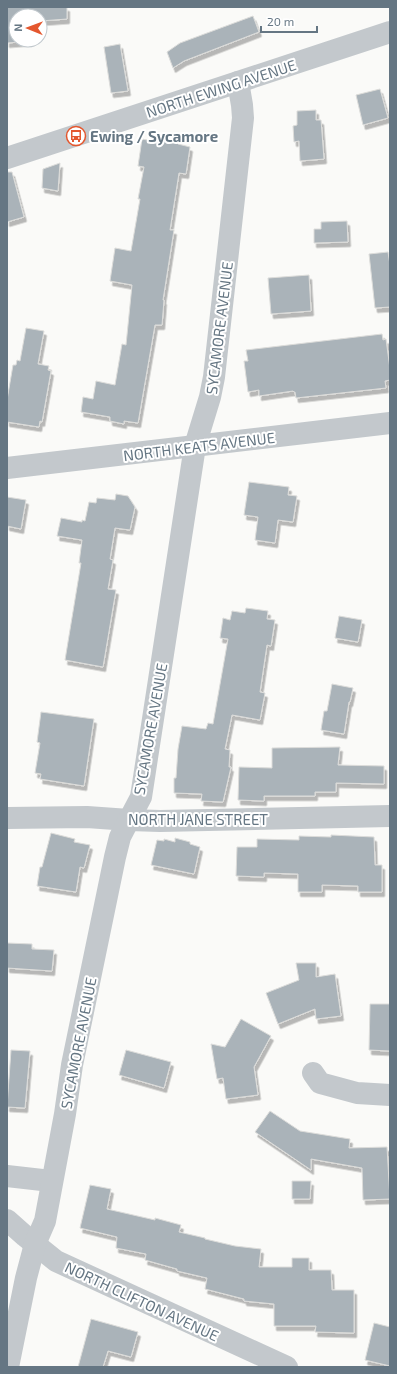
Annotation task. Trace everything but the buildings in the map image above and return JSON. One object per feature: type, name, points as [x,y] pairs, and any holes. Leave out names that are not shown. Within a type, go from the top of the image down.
[{"type":"street","name":"NORTH EWING AVENUE","points":[[7,158],[390,32]]},
{"type":"street","name":"SYCAMORE AVENUE","points":[[8,1367],[26,1278],[35,1244],[45,1221],[51,1181],[65,1114],[72,1065],[115,857],[120,837],[141,797],[196,446],[214,377],[243,118],[238,82]]},
{"type":"street","name":"NORTH KEATS AVENUE","points":[[7,468],[390,424]]},
{"type":"street","name":"NORTH JANE STREET","points":[[7,818],[87,817],[129,820],[390,816]]},
{"type":"street","points":[[313,1073],[320,1083],[357,1093],[390,1095]]},
{"type":"street","points":[[7,1176],[51,1181]]},
{"type":"street","name":"NORTH CLIFTON AVENUE","points":[[7,1220],[56,1261],[287,1367]]},
{"type":"place","name":"Ewing / Sycamore","points":[[76,136]]}]
